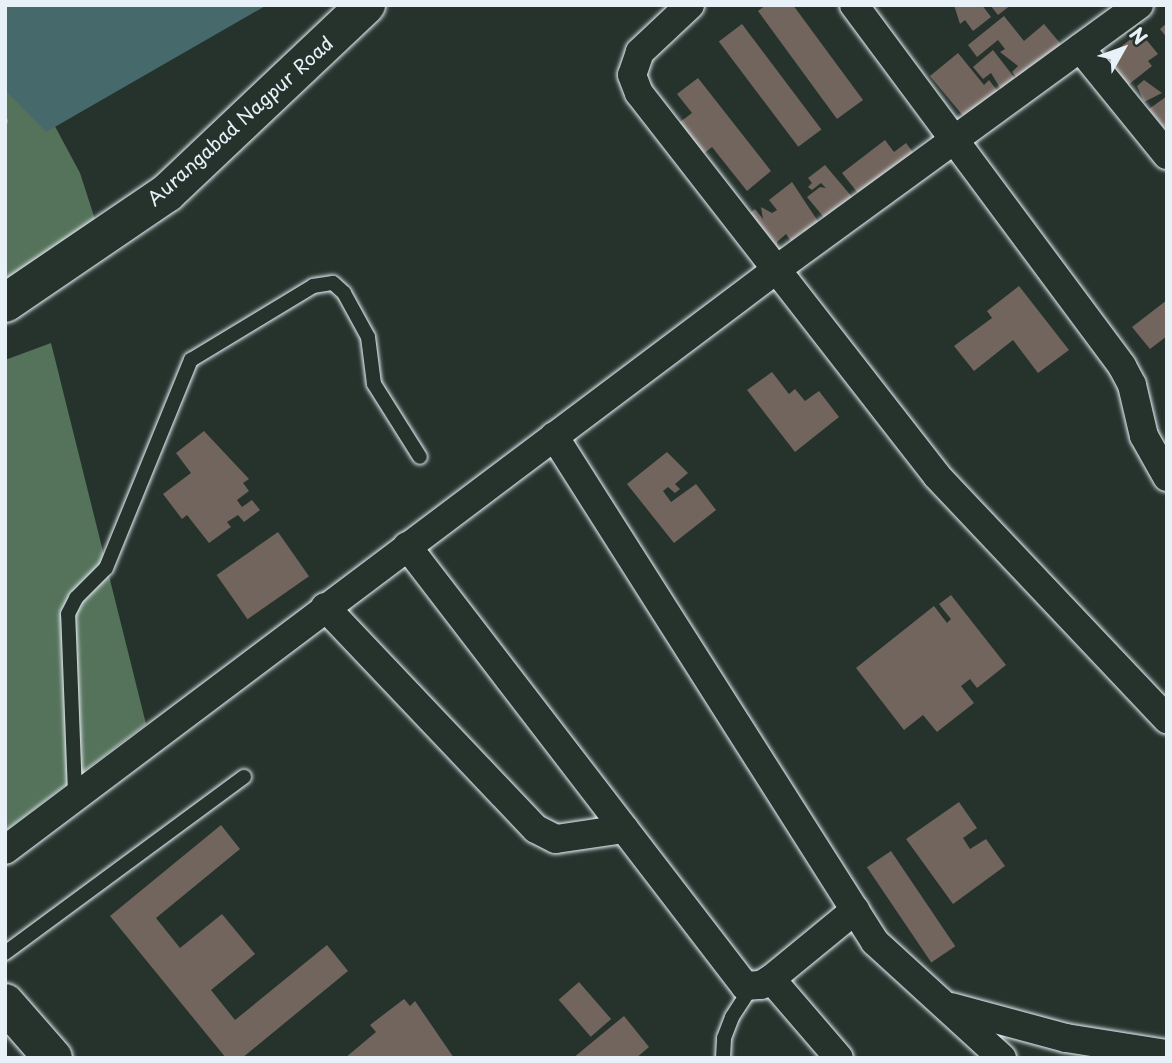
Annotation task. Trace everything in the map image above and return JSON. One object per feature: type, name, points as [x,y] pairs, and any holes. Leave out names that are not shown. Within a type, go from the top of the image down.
[{"type":"main road","name":"Aurangabad Nagpur Road","points":[[5,303],[167,193],[366,5]]},
{"type":"main road","points":[[5,1003],[53,1058]]},
{"type":"street","points":[[690,5],[640,52],[632,75],[634,84],[937,477],[1167,719]]},
{"type":"street","points":[[5,849],[75,793],[777,269],[1139,5]]},
{"type":"street","points":[[867,9],[956,138],[1122,366],[1132,385],[1144,436],[1167,477]]},
{"type":"street","points":[[1080,48],[1167,155]]},
{"type":"street","points":[[554,436],[875,942],[1002,1058]]},
{"type":"street","points":[[407,546],[738,979],[761,983],[839,1058]]},
{"type":"street","points":[[325,607],[536,829],[556,839],[624,830]]},
{"type":"street","points":[[761,983],[855,910]]},
{"type":"street","points":[[946,1006],[1066,1038],[1167,1054]]},
{"type":"lane","points":[[75,793],[68,614],[76,598],[106,568],[191,360],[313,286],[333,283],[344,293],[369,337],[374,384],[421,457]]},
{"type":"lane","points":[[5,953],[244,778]]},
{"type":"lane","points":[[723,1058],[728,1028],[761,983]]},
{"type":"green space","points":[[5,33],[80,173],[101,238],[5,285]]},
{"type":"green space","points":[[51,343],[146,724],[5,831],[5,360]]},
{"type":"water","points":[[5,5],[267,5],[46,132],[5,90]]},
{"type":"building","points":[[766,5],[793,5],[863,100],[837,119],[758,11]]},
{"type":"building","points":[[954,5],[982,5],[991,17],[973,31],[965,20],[960,24]]},
{"type":"building","points":[[990,5],[1011,5],[998,15]]},
{"type":"building","points":[[1004,16],[1024,41],[1044,24],[1065,49],[1021,83],[1012,72],[1018,66],[1000,52],[1005,49],[998,40],[977,57],[968,45]]},
{"type":"building","points":[[1167,23],[1167,38],[1160,29]]},
{"type":"building","points":[[742,24],[821,129],[798,147],[719,41]]},
{"type":"building","points":[[1140,32],[1158,54],[1148,61],[1152,66],[1128,85],[1106,58]]},
{"type":"building","points":[[993,50],[1021,86],[1002,91],[991,73],[983,79],[973,67]]},
{"type":"building","points":[[958,53],[984,85],[989,80],[999,93],[969,123],[930,76]]},
{"type":"building","points":[[698,78],[771,171],[747,191],[712,147],[697,159],[672,128],[692,113],[677,94]]},
{"type":"building","points":[[1144,80],[1162,93],[1144,102],[1137,86]]},
{"type":"building","points":[[1167,96],[1167,126],[1164,128],[1149,109]]},
{"type":"building","points":[[885,140],[894,152],[906,143],[915,155],[861,197],[842,173]]},
{"type":"building","points":[[825,165],[858,204],[831,226],[807,197],[820,187],[826,188],[821,183],[812,190],[808,187],[812,183],[808,178]]},
{"type":"building","points":[[792,182],[823,229],[810,239],[803,231],[791,241],[786,234],[777,242],[778,248],[750,213],[755,209],[763,219],[761,207],[772,213],[777,210],[769,200]]},
{"type":"building","points":[[1019,286],[1069,350],[1038,373],[1013,340],[974,371],[954,346],[992,318],[987,311]]},
{"type":"building","points":[[1167,300],[1167,336],[1150,349],[1132,327]]},
{"type":"building","points":[[772,372],[789,394],[795,389],[805,401],[819,391],[839,417],[795,452],[747,390]]},
{"type":"building","points":[[204,431],[249,479],[243,483],[249,491],[237,500],[242,507],[252,500],[260,510],[244,522],[238,515],[227,522],[231,527],[209,543],[187,515],[182,519],[163,494],[191,473],[176,453]]},
{"type":"building","points":[[667,452],[688,473],[675,484],[680,489],[675,493],[668,487],[663,491],[671,502],[696,484],[716,510],[674,543],[627,484]]},
{"type":"building","points":[[278,532],[309,576],[248,619],[217,575]]},
{"type":"building","points":[[951,595],[1006,665],[977,688],[970,679],[961,686],[974,703],[937,732],[923,715],[904,730],[856,668],[934,606],[947,623],[951,619],[939,604]]},
{"type":"building","points":[[959,802],[977,828],[963,838],[970,849],[986,839],[1005,866],[953,904],[906,839]]},
{"type":"building","points":[[221,825],[240,849],[156,918],[180,948],[222,914],[255,954],[211,990],[235,1020],[327,945],[348,971],[242,1058],[226,1058],[110,916]]},
{"type":"building","points":[[891,851],[955,946],[931,963],[867,867]]},
{"type":"building","points":[[579,982],[611,1019],[591,1037],[559,1000]]},
{"type":"building","points":[[404,999],[410,1006],[415,1001],[454,1058],[345,1058],[376,1032],[370,1025]]},
{"type":"building","points":[[624,1016],[649,1047],[636,1058],[573,1058]]}]
